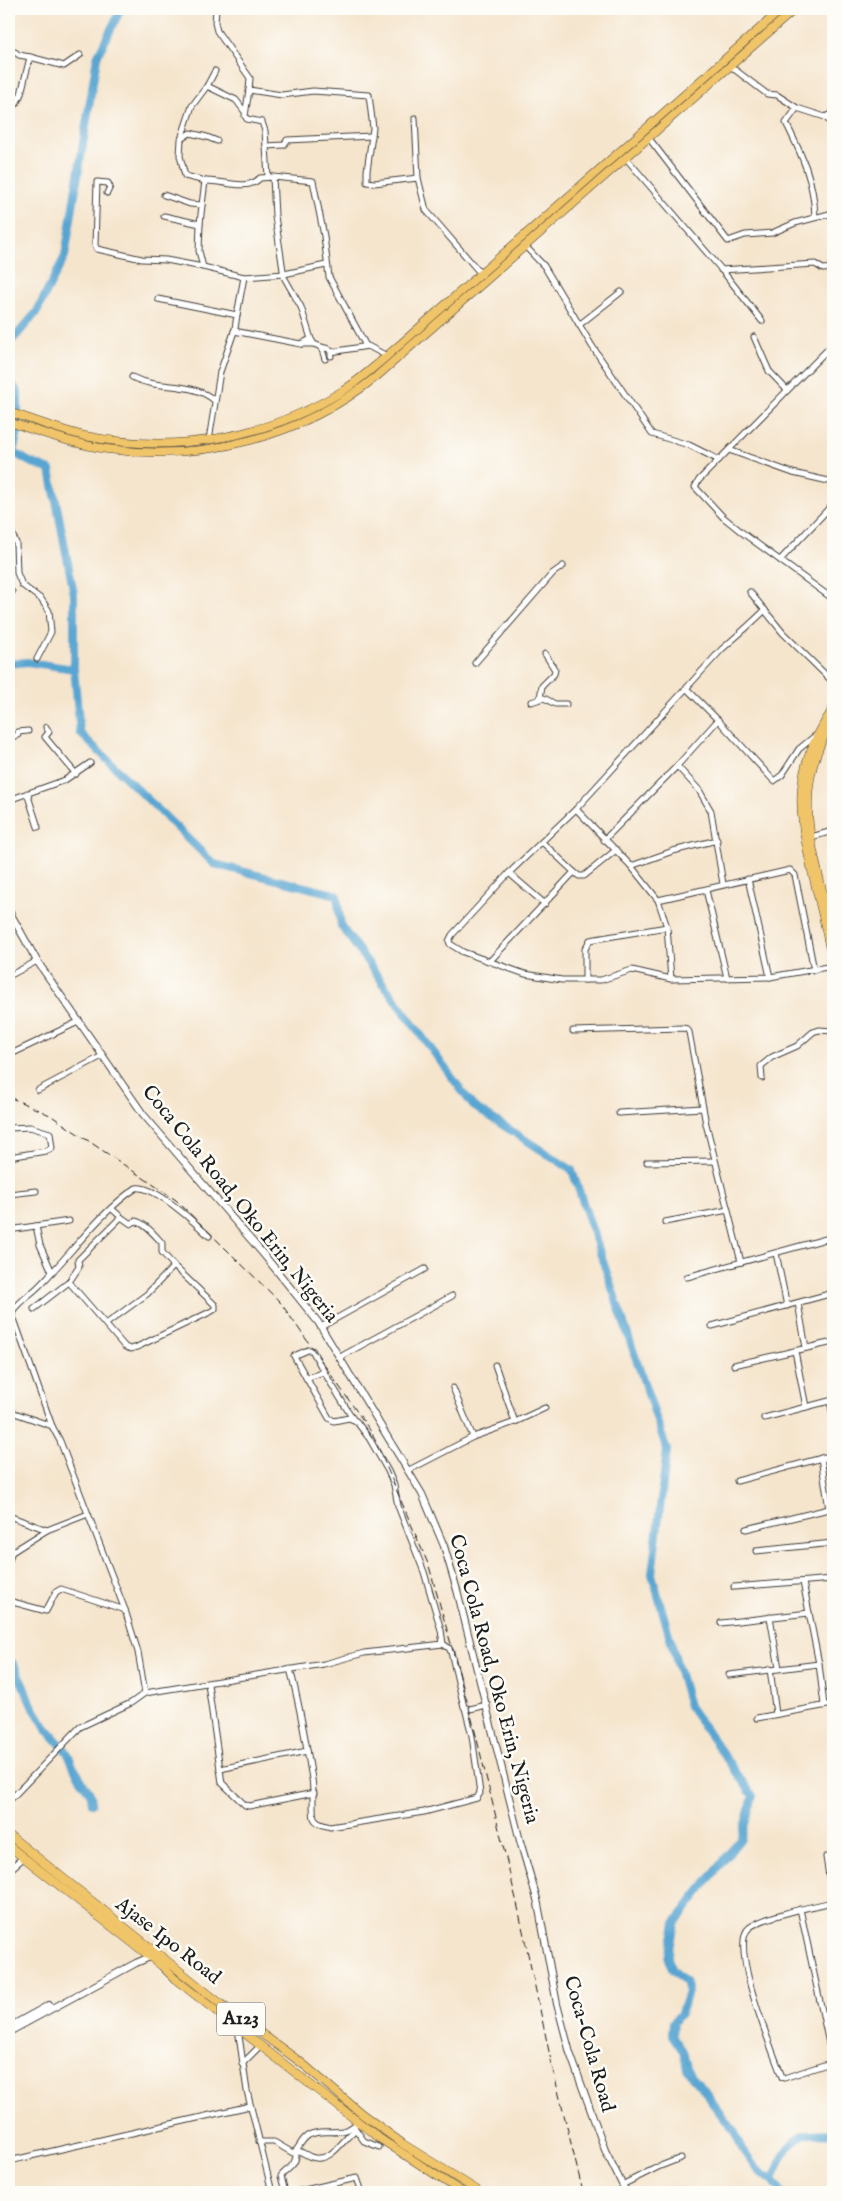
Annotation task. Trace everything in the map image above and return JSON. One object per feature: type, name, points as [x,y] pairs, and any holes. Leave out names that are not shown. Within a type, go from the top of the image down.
[{"type":"main road","points":[[9,412],[83,435],[116,441],[159,444],[226,437],[268,426],[306,410],[342,391],[387,356],[782,9]]},
{"type":"main road","points":[[9,422],[52,437],[106,448],[187,452],[248,442],[292,427],[326,411],[360,390],[795,9]]},
{"type":"main road","points":[[833,709],[820,730],[808,758],[803,779],[802,809],[806,840],[833,965]]},
{"type":"main road","points":[[833,720],[817,752],[808,783],[807,812],[833,940]]},
{"type":"main road","name":"Ajase Ipo Road","points":[[9,1835],[215,1999],[303,2064],[362,2114],[409,2148],[480,2192]]},
{"type":"main road","name":"Ajase Ipo Road","points":[[9,1846],[150,1957],[174,1979],[260,2046],[356,2126],[462,2192]]},
{"type":"main road","points":[[404,2156],[409,2148]]},
{"type":"street","points":[[216,9],[215,23],[218,31],[250,78],[245,116],[247,119],[262,122],[265,131],[285,281],[301,307],[309,342]]},
{"type":"street","points":[[9,52],[64,66],[80,55]]},
{"type":"street","points":[[9,105],[13,106],[18,99],[30,57]]},
{"type":"street","points":[[730,66],[767,94],[773,93],[797,108],[826,116],[833,124]]},
{"type":"street","points":[[215,70],[207,86],[192,106],[181,139],[180,156],[185,176],[205,181],[248,186],[260,178],[270,177],[314,181],[324,236],[328,277],[366,346]]},
{"type":"street","points":[[207,86],[236,100],[246,112]]},
{"type":"street","points":[[249,90],[282,95],[313,91],[369,95],[374,128],[367,171],[368,182],[418,178]]},
{"type":"street","points":[[797,108],[786,123],[806,163],[814,198],[815,217]]},
{"type":"street","points":[[826,116],[833,113]]},
{"type":"street","points":[[415,118],[418,178],[426,210],[482,274]]},
{"type":"street","points":[[181,139],[190,133],[216,141]]},
{"type":"street","points":[[266,146],[284,145],[287,140],[372,136]]},
{"type":"street","points":[[648,138],[728,241],[745,235],[772,233],[795,222],[833,213]]},
{"type":"street","points":[[625,157],[762,321]]},
{"type":"street","points":[[203,268],[199,251],[205,181]]},
{"type":"street","points":[[107,192],[110,187],[108,183],[97,182],[95,245],[97,248],[142,259],[166,260],[244,277],[284,274],[326,265]]},
{"type":"street","points":[[164,195],[190,204],[202,205]]},
{"type":"street","points":[[164,216],[200,224]]},
{"type":"street","points":[[525,246],[544,266],[579,325],[626,398],[652,434],[689,445],[719,460]]},
{"type":"street","points":[[721,270],[815,264],[823,269],[833,268]]},
{"type":"street","points":[[209,440],[220,372],[234,331],[244,277]]},
{"type":"street","points":[[579,325],[621,292]]},
{"type":"street","points":[[158,299],[237,314]]},
{"type":"street","points":[[234,331],[309,342],[329,349],[329,356]]},
{"type":"street","points":[[754,337],[769,371],[787,390]]},
{"type":"street","points":[[833,344],[699,480],[695,487],[723,517],[833,599]]},
{"type":"street","points":[[329,356],[366,346],[376,349],[387,356]]},
{"type":"street","points":[[321,347],[329,356]]},
{"type":"street","points":[[132,377],[146,382],[195,389],[206,393],[214,400]]},
{"type":"street","points":[[729,450],[793,472],[833,482]]},
{"type":"street","points":[[780,560],[833,504]]},
{"type":"street","points":[[9,527],[16,543],[16,574],[22,584],[41,599],[49,611],[51,632],[37,659]]},
{"type":"street","points":[[475,663],[553,573],[563,566]]},
{"type":"street","points":[[750,592],[784,633],[833,682]]},
{"type":"street","points":[[765,610],[747,629],[737,635],[722,649],[576,809],[508,873],[458,928],[449,941],[450,944],[463,952],[537,977],[584,980],[601,980],[632,970],[671,978],[770,977],[833,965]]},
{"type":"street","points":[[540,698],[542,686],[554,674],[555,670],[545,654]]},
{"type":"street","points":[[687,688],[774,781],[782,775],[799,749],[809,742],[820,730]]},
{"type":"street","points":[[530,702],[544,698],[555,704],[566,704]]},
{"type":"street","points":[[604,840],[677,766],[718,720]]},
{"type":"street","points":[[46,727],[48,732],[45,737],[76,774]]},
{"type":"street","points":[[9,738],[18,735],[18,732],[28,731]]},
{"type":"street","points":[[9,800],[65,780],[90,763]]},
{"type":"street","points":[[677,766],[699,790],[711,812],[723,884]]},
{"type":"street","points":[[27,794],[38,827]]},
{"type":"street","points":[[576,809],[631,866],[658,900],[667,927],[671,978]]},
{"type":"street","points":[[811,837],[833,831]]},
{"type":"street","points":[[631,866],[674,851],[717,840]]},
{"type":"street","points":[[542,842],[579,876],[584,876],[616,850]]},
{"type":"street","points":[[658,900],[790,870],[793,872],[814,970]]},
{"type":"street","points":[[490,961],[574,872]]},
{"type":"street","points":[[508,873],[545,904]]},
{"type":"street","points":[[748,879],[770,977]]},
{"type":"street","points":[[706,890],[727,978]]},
{"type":"street","name":"Coca Cola Road, Oko Erin, Nigeria","points":[[9,911],[37,961],[143,1114],[264,1255],[321,1327],[409,1470],[426,1502],[444,1546],[487,1705],[520,1841],[537,1899]]},
{"type":"street","points":[[584,980],[585,949],[590,940],[667,927]]},
{"type":"street","points":[[9,976],[37,961]]},
{"type":"street","points":[[9,1055],[80,1021]]},
{"type":"street","points":[[573,1031],[687,1029],[715,1161],[741,1262]]},
{"type":"street","points":[[762,1078],[761,1066],[766,1061],[797,1046],[813,1032],[819,1030],[833,1031]]},
{"type":"street","points":[[38,1090],[102,1056]]},
{"type":"street","points":[[619,1113],[703,1108]]},
{"type":"street","points":[[9,1128],[30,1127],[50,1133],[52,1148],[46,1151],[9,1157]]},
{"type":"street","points":[[647,1162],[715,1161]]},
{"type":"street","points":[[12,1312],[112,1209],[136,1188],[144,1188],[183,1211],[208,1236]]},
{"type":"street","points":[[9,1194],[36,1191]]},
{"type":"street","points":[[69,1282],[125,1347],[132,1348],[215,1309],[213,1302],[174,1266],[162,1252],[162,1243],[158,1238],[139,1222],[135,1221],[130,1224],[112,1209]]},
{"type":"street","points":[[665,1222],[728,1210]]},
{"type":"street","points":[[34,1309],[69,1282],[79,1267],[78,1260],[121,1217]]},
{"type":"street","points":[[9,1230],[69,1221]]},
{"type":"street","points":[[36,1226],[40,1245],[52,1272]]},
{"type":"street","points":[[687,1277],[833,1237]]},
{"type":"street","points":[[776,1253],[786,1306]]},
{"type":"street","points":[[106,1324],[147,1294],[174,1266]]},
{"type":"street","points":[[321,1327],[425,1269]]},
{"type":"street","points":[[712,1326],[833,1293]]},
{"type":"street","points":[[340,1357],[452,1296]]},
{"type":"street","points":[[798,1303],[806,1348]]},
{"type":"street","points":[[9,1305],[52,1426],[60,1441],[125,1610],[138,1652],[145,1693]]},
{"type":"street","points":[[734,1365],[833,1342]]},
{"type":"street","points":[[356,1421],[349,1418],[331,1420],[294,1356],[308,1350],[312,1350],[317,1356],[324,1372],[351,1418],[356,1421],[369,1438],[394,1485],[398,1506],[430,1589],[443,1644]]},
{"type":"street","points":[[795,1351],[806,1407]]},
{"type":"street","points":[[495,1365],[515,1422]]},
{"type":"street","points":[[306,1378],[324,1372]]},
{"type":"street","points":[[453,1388],[473,1437]]},
{"type":"street","points":[[764,1418],[831,1401],[833,1416]]},
{"type":"street","points":[[409,1470],[473,1437],[515,1422],[544,1408]]},
{"type":"street","points":[[9,1411],[52,1426]]},
{"type":"street","points":[[737,1481],[833,1455]]},
{"type":"street","points":[[746,1529],[831,1508],[821,1458]]},
{"type":"street","points":[[9,1561],[10,1554],[48,1530],[88,1514]]},
{"type":"street","points":[[9,1516],[48,1530]]},
{"type":"street","points":[[756,1551],[833,1542]]},
{"type":"street","points":[[734,1587],[833,1579]]},
{"type":"street","points":[[803,1582],[819,1664],[824,1705]]},
{"type":"street","points":[[9,1601],[46,1611],[56,1592],[61,1589],[125,1610]]},
{"type":"street","points":[[720,1622],[809,1612]]},
{"type":"street","points":[[770,1617],[778,1668]]},
{"type":"street","points":[[9,1801],[80,1727],[131,1704],[145,1693],[208,1684],[290,1669],[324,1664],[364,1653],[443,1644],[450,1648],[472,1736],[480,1793],[477,1798],[424,1812],[330,1827],[317,1822],[313,1817],[314,1793],[300,1705],[290,1669]]},
{"type":"street","points":[[729,1675],[819,1664]]},
{"type":"street","points":[[770,1669],[776,1714]]},
{"type":"street","points":[[208,1684],[222,1783],[245,1805],[249,1806],[314,1793]]},
{"type":"street","points":[[757,1718],[833,1704]]},
{"type":"street","points":[[464,1708],[470,1709],[487,1705]]},
{"type":"street","points":[[220,1769],[307,1750]]},
{"type":"street","points":[[9,1870],[24,1857]]},
{"type":"street","points":[[800,1909],[833,2062],[782,2077],[751,1991],[745,1955],[746,1932],[750,1927],[761,1922],[800,1909],[833,1902],[826,1857]]},
{"type":"street","name":"Coca-Cola Road","points":[[537,1899],[557,2004],[570,2053],[605,2150],[626,2192]]},
{"type":"street","points":[[9,2027],[130,1963],[137,1958],[141,1950]]},
{"type":"street","points":[[9,2032],[150,1957]]},
{"type":"street","points":[[238,2029],[250,2106],[271,2190],[254,2192]]},
{"type":"street","points":[[242,2064],[260,2046]]},
{"type":"street","points":[[9,2161],[250,2106]]},
{"type":"street","points":[[356,2126],[364,2141],[379,2147]]},
{"type":"street","points":[[285,2192],[281,2176],[292,2167],[300,2143],[310,2134],[344,2132],[356,2126]]},
{"type":"street","points":[[259,2142],[274,2142],[291,2153],[296,2151],[312,2157],[326,2156],[334,2153],[356,2126]]},
{"type":"street","points":[[622,2185],[658,2166],[681,2158]]},
{"type":"street","points":[[296,2192],[358,2178],[362,2192]]},
{"type":"waterway","points":[[9,344],[36,313],[65,256],[97,57],[121,9]]},
{"type":"waterway","points":[[9,380],[18,392],[18,432],[13,452],[28,461],[50,470],[74,594],[74,669],[80,733],[214,864],[337,895],[341,926],[473,1106],[572,1170],[667,1450],[652,1574],[689,1706],[753,1796],[741,1838],[675,1923],[668,1959],[673,1970],[685,1981],[688,1992],[681,2013],[673,2023],[672,2035],[683,2051],[687,2068],[692,2077],[708,2094],[712,2103],[734,2131],[744,2152],[764,2176],[773,2180],[781,2192]]},
{"type":"waterway","points":[[9,664],[27,662],[74,669]]},
{"type":"waterway","points":[[9,1658],[33,1707],[46,1728],[67,1752],[74,1768],[91,1795],[92,1803]]},
{"type":"waterway","points":[[773,2180],[786,2151],[796,2140],[810,2134],[833,2133]]},
{"type":"railway","points":[[9,1097],[50,1115],[176,1200],[280,1302],[372,1433],[429,1566],[471,1715],[517,1903],[553,2070],[583,2192]]}]
